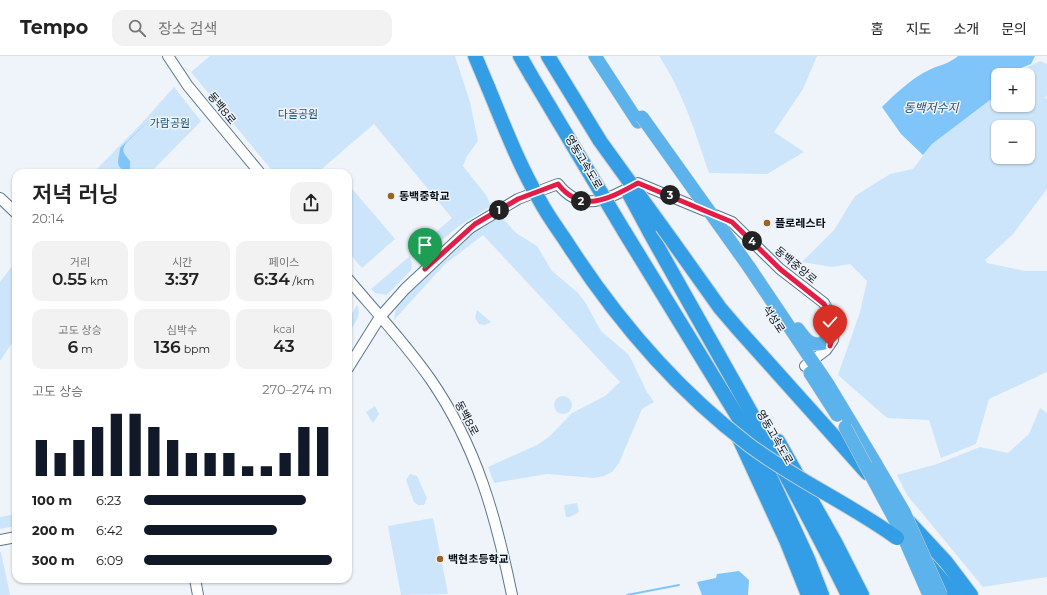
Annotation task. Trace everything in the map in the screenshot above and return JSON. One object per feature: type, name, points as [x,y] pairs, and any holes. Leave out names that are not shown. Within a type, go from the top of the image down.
[{"type":"highway","points":[[475,56],[512,146],[540,202],[594,284],[627,328],[686,392],[749,445],[790,474],[862,514],[897,538],[929,566],[955,595]]},
{"type":"highway","name":"영동고속도로","points":[[520,56],[624,231],[757,448],[808,559],[822,595]]},
{"type":"highway","name":"영동고속도로","points":[[548,56],[600,141],[770,446],[848,595]]},
{"type":"highway","name":"석성로","points":[[595,56],[743,266],[848,425],[901,531],[929,595]]},
{"type":"highway","points":[[604,56],[640,120]]},
{"type":"highway","points":[[600,141],[706,289],[738,329],[946,562],[971,595]]},
{"type":"highway","points":[[743,266],[767,295],[788,314],[806,339],[812,344],[817,345],[824,342],[827,338],[828,332],[826,321],[828,310]]},
{"type":"highway","name":"영동고속도로","points":[[679,285],[767,423],[835,542],[862,595]]},
{"type":"highway","name":"영동고속도로","points":[[660,289],[718,396],[755,471],[786,540],[808,595]]},
{"type":"highway","points":[[767,295],[808,363]]},
{"type":"highway","points":[[848,425],[904,512],[941,595]]},
{"type":"street","name":"동백8로","points":[[168,56],[188,86],[257,169]]},
{"type":"street","name":"동백중앙로","points":[[352,362],[380,316],[405,289],[470,228],[518,199],[558,184],[572,198],[595,202],[617,194],[638,183],[732,222],[780,269],[824,304],[832,317],[834,330],[833,340],[826,350],[808,363]]},
{"type":"street","points":[[0,198],[12,209]]},
{"type":"street","name":"동백8로","points":[[352,284],[432,381],[466,439],[482,479],[497,525],[512,595]]},
{"type":"street","points":[[0,540],[12,538]]},
{"type":"street","points":[[196,583],[198,595]]},
{"type":"green space","name":"다올공원","points":[[210,56],[455,56],[470,102],[478,141],[467,156],[463,166],[486,195],[491,206],[459,226],[427,252],[422,250],[419,247],[452,218],[374,124],[322,169],[271,169],[191,72]]},
{"type":"green space","points":[[659,56],[817,56],[803,89],[774,132],[804,152],[767,174],[709,173],[682,98]]},
{"type":"green space","points":[[1040,61],[1047,64],[1047,95],[1045,98],[1047,99],[1047,189],[1013,234],[985,260],[987,263],[1025,271],[1047,271],[1047,372],[989,399],[976,444],[941,458],[929,420],[887,418],[838,375],[860,312],[867,281],[850,264],[832,267],[802,262],[834,230],[855,196],[890,174],[913,169],[932,144],[991,99],[991,112],[1035,112],[1035,68],[1027,68]]},
{"type":"green space","name":"가람공원","points":[[174,87],[201,121],[154,169],[97,169],[142,123]]},
{"type":"green space","points":[[352,189],[395,239],[362,268],[352,257]]},
{"type":"green space","points":[[499,214],[516,233],[537,246],[552,271],[578,293],[585,302],[601,331],[629,355],[647,392],[654,402],[642,409],[619,463],[612,472],[604,476],[594,478],[547,474],[494,483],[488,467],[537,445],[550,436],[572,413],[605,396],[620,382],[483,235],[444,265],[394,320],[396,306],[442,258],[467,238],[468,235]]},
{"type":"green space","points":[[410,256],[412,264],[411,270],[387,295],[375,293],[371,289]]},
{"type":"green space","points":[[12,266],[12,343],[0,361],[0,282]]},
{"type":"green space","points":[[357,305],[359,313],[352,328],[352,313]]},
{"type":"green space","points":[[477,310],[491,322],[485,325],[479,324],[475,318]]},
{"type":"green space","points":[[563,396],[567,397],[571,401],[571,409],[567,413],[563,414],[559,413],[555,409],[554,405],[555,401],[559,397]]},
{"type":"green space","points":[[375,406],[379,414],[373,423],[366,412]]},
{"type":"green space","points":[[1040,408],[1047,413],[1047,577],[983,587],[907,495],[897,475],[937,464],[980,447],[1008,453],[1029,434]]},
{"type":"green space","points":[[410,474],[417,476],[427,498],[424,505],[418,505],[414,502],[406,480]]},
{"type":"green space","points":[[577,503],[579,512],[570,517],[566,517],[564,505]]},
{"type":"green space","points":[[12,515],[12,527],[0,529],[0,517]]},
{"type":"green space","points":[[433,518],[448,594],[401,595],[388,526]]},
{"type":"green space","points":[[1,552],[10,595],[0,595]]},
{"type":"water","name":"동백저수지","points":[[958,56],[1035,56],[1031,64],[1021,68],[991,68],[991,99],[932,144],[923,155],[901,134],[882,107],[916,77],[951,61]]},
{"type":"water","points":[[162,108],[127,142],[123,150],[130,161],[130,169],[122,169],[119,167],[118,161],[120,148]]},
{"type":"water","points":[[739,571],[749,580],[748,595],[702,595],[697,582],[716,578],[717,574]]},
{"type":"waterway","points":[[627,595],[679,585]]},
{"type":"place","name":"동백중학교","points":[[391,196]]},
{"type":"place","name":"플로레스타","points":[[767,223]]},
{"type":"place","name":"백현초등학교","points":[[440,559]]},
{"type":"route","points":[[425,269],[470,228],[518,199],[558,184],[565,193],[572,198],[595,202],[617,194],[638,183],[721,216],[732,222],[743,231],[780,269],[824,304],[832,317],[834,330],[833,340],[830,346]]}]
